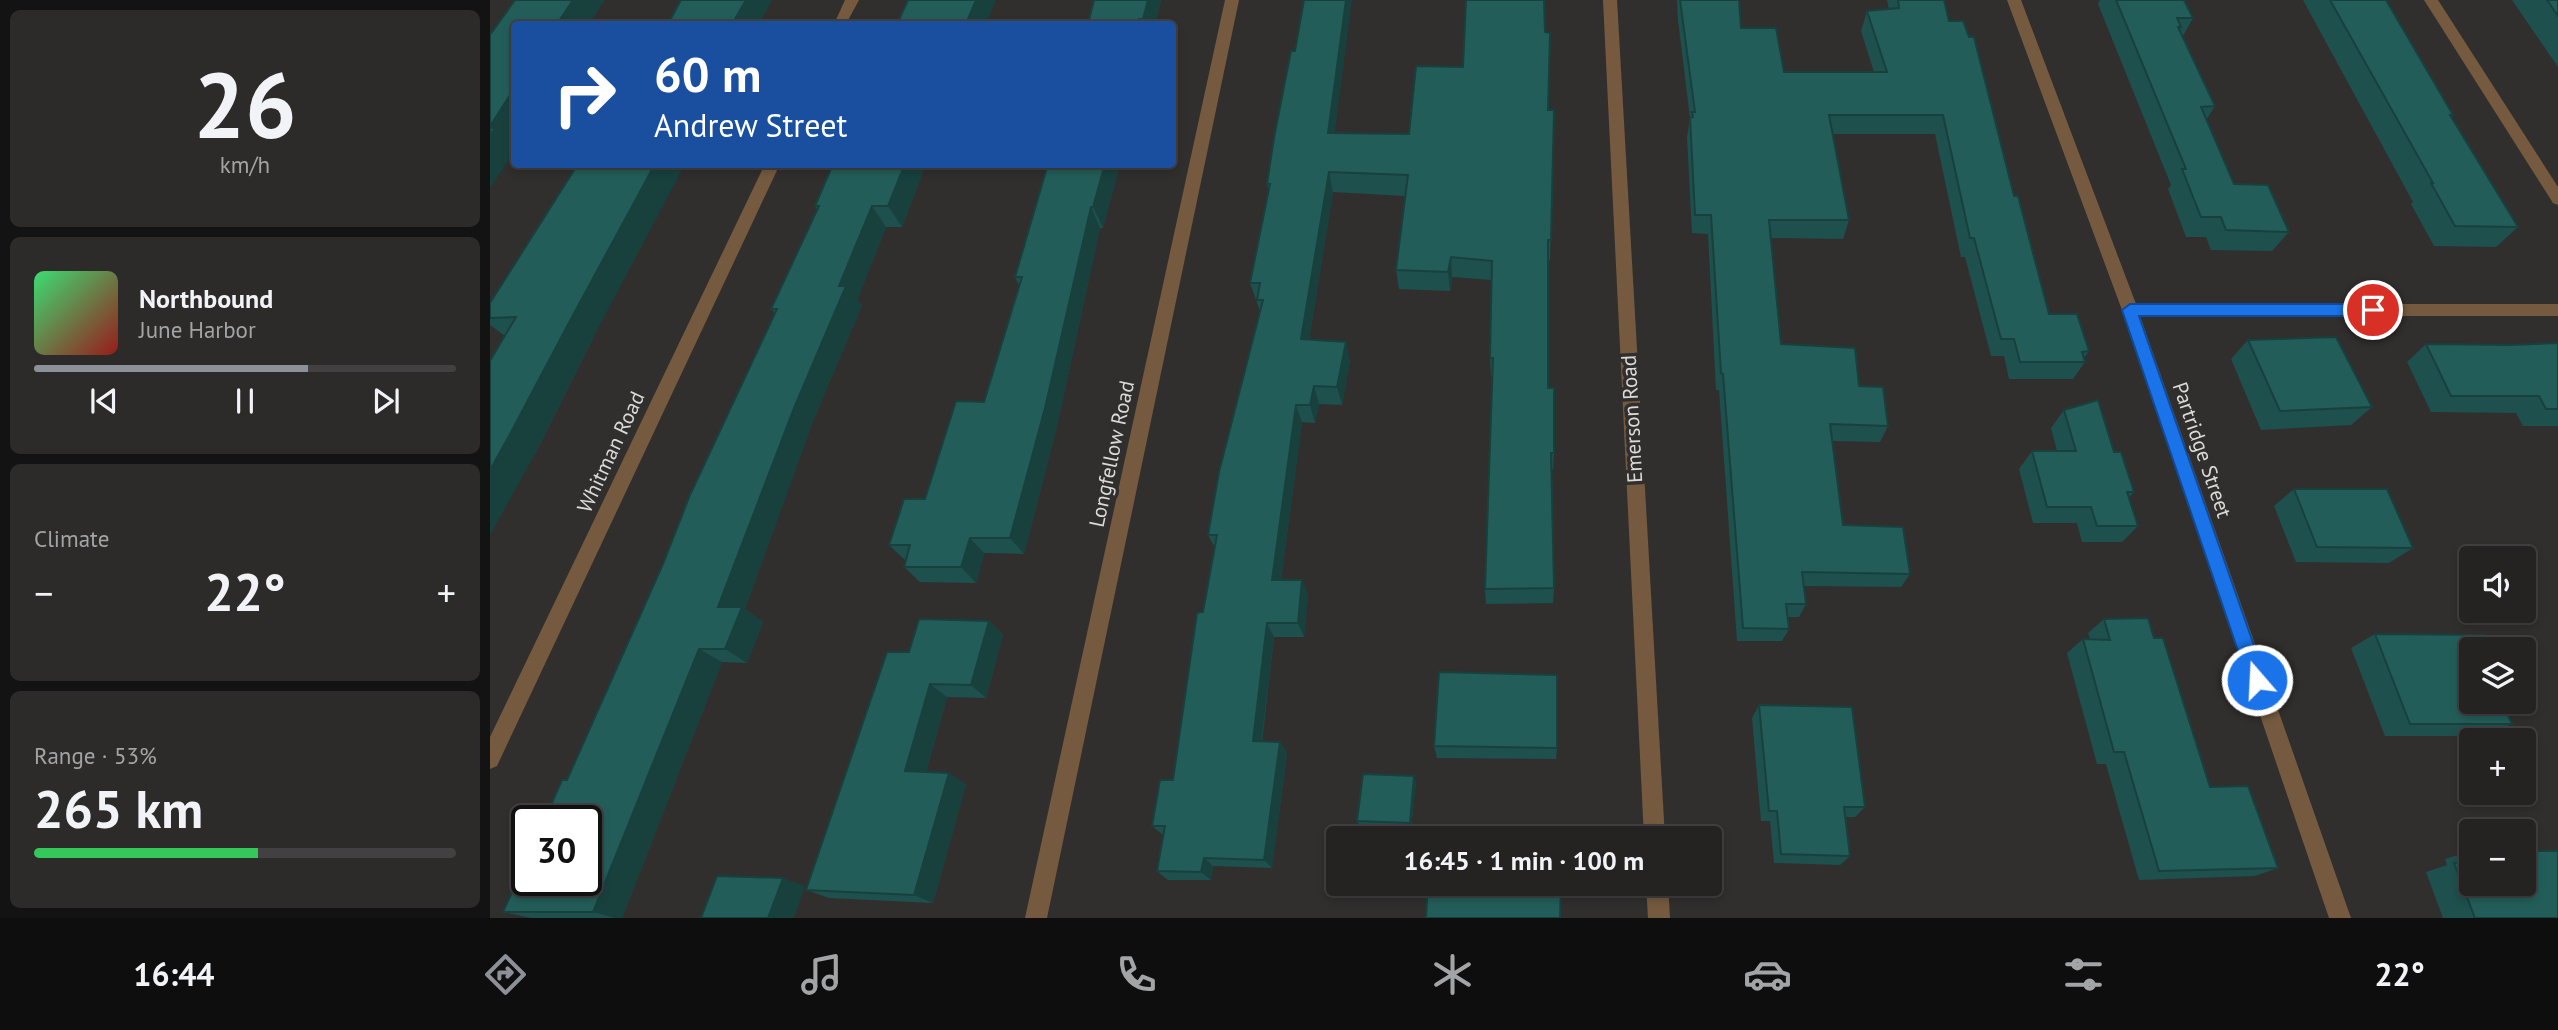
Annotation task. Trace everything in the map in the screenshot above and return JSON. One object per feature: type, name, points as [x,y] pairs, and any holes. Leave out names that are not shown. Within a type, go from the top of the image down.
[{"type":"street","points":[[842,21],[852,0]]},
{"type":"street","name":"Longfellow Road","points":[[1036,918],[1232,0]]},
{"type":"street","name":"Emerson Road","points":[[1610,0],[1654,826]]},
{"type":"street","name":"Partridge Street","points":[[2014,0],[2130,310],[2340,918]]},
{"type":"street","points":[[2431,0],[2558,199]]},
{"type":"street","name":"Whitman Road","points":[[490,759],[771,168]]},
{"type":"street","points":[[2130,310],[2558,310]]},
{"type":"street","points":[[1658,896],[1659,918]]},
{"type":"building","points":[[515,0],[573,0],[559,21],[511,21],[511,94],[490,126],[490,35]]},
{"type":"building","points":[[681,0],[746,0],[734,21],[670,21]]},
{"type":"building","points":[[908,0],[976,0],[967,21],[898,21]]},
{"type":"building","points":[[1094,0],[1148,0],[1143,19],[1139,21],[1089,21]]},
{"type":"building","points":[[1304,0],[1346,0],[1328,133],[1409,134],[1416,66],[1463,67],[1466,0],[1544,0],[1545,32],[1550,33],[1548,110],[1554,110],[1551,240],[1548,240],[1548,388],[1554,388],[1554,453],[1551,453],[1554,588],[1485,589],[1493,358],[1490,358],[1492,261],[1451,257],[1448,272],[1396,270],[1408,175],[1329,172],[1301,339],[1346,342],[1337,387],[1314,386],[1310,405],[1296,405],[1272,580],[1302,580],[1298,623],[1267,623],[1253,741],[1280,742],[1264,860],[1204,858],[1201,872],[1157,871],[1165,826],[1152,826],[1160,780],[1173,780],[1197,613],[1203,612],[1217,535],[1208,535],[1219,472],[1263,300],[1257,300],[1260,283],[1250,283],[1270,184],[1267,184],[1274,138]]},
{"type":"building","points":[[1680,0],[1739,0],[1741,28],[1776,28],[1784,72],[1887,72],[1867,11],[1899,8],[1898,0],[1944,0],[1949,21],[1963,21],[1969,37],[1974,37],[2014,196],[2018,196],[2049,314],[2077,314],[2089,351],[2082,352],[2085,362],[2020,362],[2014,339],[2001,339],[1974,238],[1970,238],[1943,115],[1829,115],[1849,220],[1769,220],[1781,344],[1855,348],[1859,386],[1883,387],[1888,426],[1830,424],[1843,525],[1903,527],[1910,574],[1802,572],[1806,604],[1786,604],[1789,629],[1743,628],[1721,373],[1711,215],[1695,215],[1690,118],[1693,117],[1692,112],[1695,112]]},
{"type":"building","points":[[2116,0],[2184,0],[2193,18],[2177,18],[2181,27],[2178,27],[2215,106],[2201,107],[2234,184],[2268,185],[2289,232],[2226,230],[2221,217],[2201,217],[2182,169],[2186,169]]},
{"type":"building","points":[[2330,0],[2386,0],[2453,115],[2450,115],[2518,227],[2455,226]]},
{"type":"building","points":[[2547,0],[2558,0],[2558,16]]},
{"type":"building","points":[[575,168],[653,168],[490,470],[490,361],[516,317],[490,318],[490,303]]},
{"type":"building","points":[[831,168],[903,168],[888,206],[872,206],[839,286],[846,286],[794,408],[718,607],[742,607],[725,649],[699,649],[602,890],[602,805],[551,805],[562,780],[567,780],[663,564],[690,495],[777,309],[771,309],[819,206],[815,206]]},
{"type":"building","points":[[1047,168],[1104,168],[1091,207],[1045,408],[1010,538],[970,538],[961,567],[904,567],[910,545],[889,545],[904,499],[925,499],[956,401],[984,402],[1022,277],[1015,277]]},
{"type":"building","points":[[2336,337],[2372,407],[2280,411],[2248,340]]},
{"type":"building","points":[[2558,343],[2558,409],[2546,409],[2539,396],[2451,396],[2426,344],[2510,345]]},
{"type":"building","points":[[2098,400],[2114,452],[2121,452],[2134,492],[2127,492],[2138,526],[2097,526],[2091,507],[2047,507],[2032,451],[2076,451],[2064,410]]},
{"type":"building","points":[[2294,489],[2387,489],[2413,548],[2317,547]]},
{"type":"building","points":[[2148,618],[2154,638],[2163,638],[2210,787],[2248,786],[2278,868],[2159,871],[2124,752],[2114,752],[2083,639],[2110,640],[2104,619]]},
{"type":"building","points":[[919,619],[989,621],[971,685],[930,684],[905,771],[949,773],[914,895],[806,890],[887,652],[909,652]]},
{"type":"building","points":[[2375,634],[2484,635],[2485,637],[2459,637],[2459,714],[2507,714],[2512,724],[2410,724]]},
{"type":"building","points":[[1439,672],[1557,675],[1557,748],[1434,746]]},
{"type":"building","points":[[1759,705],[1852,707],[1865,807],[1844,807],[1850,856],[1781,854],[1777,811],[1769,811]]},
{"type":"building","points":[[1363,774],[1414,776],[1410,823],[1357,821]]},
{"type":"building","points":[[2536,851],[2558,851],[2558,918],[2475,918],[2467,896],[2536,896]]},
{"type":"building","points":[[2454,863],[2459,863],[2459,876]]},
{"type":"building","points":[[717,876],[783,878],[768,918],[701,918]]},
{"type":"building","points":[[511,894],[599,896],[593,912],[503,912]]},
{"type":"building","points":[[1427,896],[1561,896],[1560,918],[1426,918]]},
{"type":"route","points":[[2257,680],[2130,310],[2373,310]]}]
